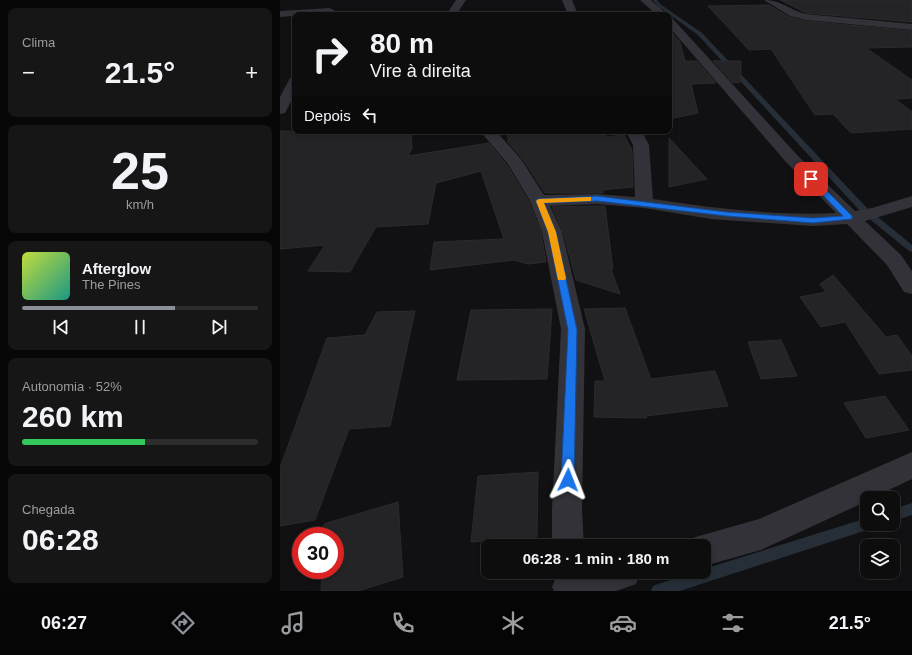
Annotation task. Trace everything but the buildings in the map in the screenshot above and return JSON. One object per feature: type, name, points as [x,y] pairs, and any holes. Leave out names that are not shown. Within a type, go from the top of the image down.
[{"type":"street","points":[[453,12],[461,0]]},
{"type":"street","points":[[567,0],[572,12]]},
{"type":"street","points":[[645,0],[659,12]]},
{"type":"street","points":[[769,0],[794,14],[806,17],[846,22],[912,26]]},
{"type":"street","points":[[314,12],[331,11]]},
{"type":"street","points":[[280,14],[292,13]]},
{"type":"street","points":[[672,24],[742,101],[792,159],[862,215],[912,287]]},
{"type":"street","points":[[280,110],[292,87]]},
{"type":"street","points":[[491,134],[515,162],[539,201],[552,232],[573,330],[567,510],[568,539]]},
{"type":"street","points":[[636,134],[641,145],[644,203]]},
{"type":"street","points":[[539,201],[597,199],[644,203],[711,213],[813,220],[862,215],[912,202]]},
{"type":"street","points":[[711,548],[761,534],[912,466]]},
{"type":"street","points":[[568,583],[588,579]]},
{"type":"waterway","points":[[655,0],[669,12]]},
{"type":"waterway","points":[[672,14],[700,34],[864,210],[912,249]]},
{"type":"waterway","points":[[900,513],[912,509]]},
{"type":"waterway","points":[[658,591],[860,526]]},
{"type":"slow traffic","points":[[562,278],[552,232],[539,201],[589,199]]},
{"type":"route","points":[[568,480],[573,330],[552,232],[539,201],[597,199],[644,203],[711,213],[813,220],[849,218],[811,179]]}]
